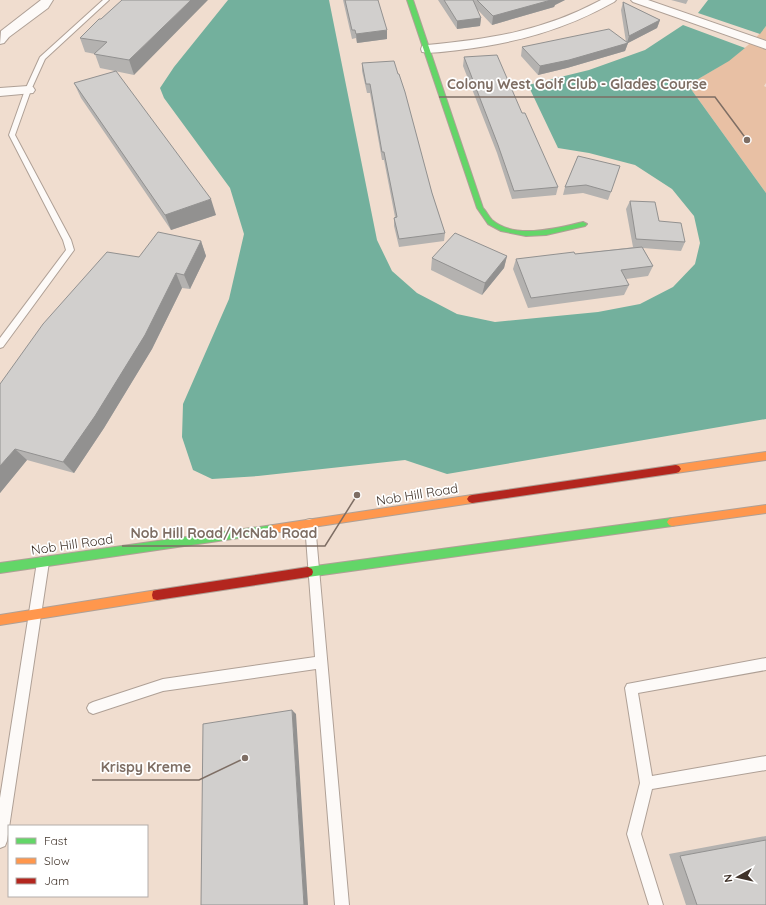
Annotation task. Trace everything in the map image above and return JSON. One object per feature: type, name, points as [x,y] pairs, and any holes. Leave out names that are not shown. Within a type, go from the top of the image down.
[{"type":"main road","points":[[410,0],[480,208],[490,222],[503,229],[526,234],[546,233],[583,224]]},
{"type":"main road","name":"Nob Hill Road","points":[[0,568],[310,524],[586,481],[766,456]]},
{"type":"main road","points":[[0,620],[314,571],[766,509]]},
{"type":"street","points":[[0,40],[5,34],[44,5],[47,0]]},
{"type":"street","points":[[427,49],[516,38],[590,11],[610,0]]},
{"type":"street","points":[[637,0],[766,45]]},
{"type":"street","points":[[0,92],[28,90]]},
{"type":"lane","points":[[0,345],[70,250],[67,240],[12,136],[28,90],[42,58],[106,0]]},
{"type":"lane","points":[[310,524],[342,905]]},
{"type":"lane","points":[[0,841],[43,562]]},
{"type":"lane","points":[[93,708],[163,685],[321,662]]},
{"type":"lane","points":[[656,905],[634,834],[647,783],[631,688],[766,664]]},
{"type":"lane","points":[[647,783],[766,763]]},
{"type":"shaded area","points":[[766,26],[766,83],[764,86],[766,87],[766,193],[688,85],[740,52],[758,36]]},
{"type":"water","points":[[228,0],[329,0],[377,240],[392,271],[417,293],[457,314],[495,322],[598,312],[640,304],[673,287],[695,264],[700,243],[694,216],[672,189],[635,165],[589,153],[558,148],[528,85],[589,70],[645,50],[683,25],[745,48],[729,61],[688,85],[766,193],[766,419],[447,474],[405,460],[258,476],[212,479],[193,470],[182,437],[183,404],[229,299],[244,234],[230,188],[164,98],[160,88],[174,67]]},
{"type":"water","points":[[708,0],[766,0],[766,26],[760,34],[698,13]]},
{"type":"building","points":[[122,0],[191,0],[129,60],[94,54],[107,42],[80,38],[99,19],[101,19]]},
{"type":"building","points":[[345,0],[378,0],[387,30],[356,34],[355,30],[352,30]]},
{"type":"building","points":[[444,0],[473,0],[481,18],[457,21]]},
{"type":"building","points":[[477,0],[551,0],[493,16]]},
{"type":"building","points":[[623,2],[660,20],[629,36]]},
{"type":"building","points":[[609,29],[628,43],[569,60],[540,66],[522,47]]},
{"type":"building","points":[[497,55],[522,113],[525,113],[558,187],[514,191],[464,57]]},
{"type":"building","points":[[394,61],[405,92],[432,193],[445,233],[399,239],[394,218],[397,217],[384,152],[382,152],[370,84],[366,84],[362,63]]},
{"type":"building","points":[[116,71],[211,199],[165,215],[74,83]]},
{"type":"building","points":[[578,156],[620,166],[611,192],[586,185],[565,187]]},
{"type":"building","points":[[630,201],[655,202],[659,221],[681,223],[685,242],[636,239]]},
{"type":"building","points":[[158,232],[201,241],[184,275],[176,273],[145,335],[95,416],[63,462],[15,449],[0,466],[0,384],[43,324],[107,252],[139,257]]},
{"type":"building","points":[[455,233],[507,256],[485,283],[432,258]]},
{"type":"building","points":[[642,247],[653,266],[621,270],[629,285],[531,298],[516,259],[574,252],[575,254]]},
{"type":"building","points":[[292,710],[304,905],[201,905],[203,724]]},
{"type":"building","points":[[766,840],[766,905],[697,905],[680,856]]},
{"type":"traffic: fast","points":[[410,0],[480,208],[490,222],[503,229],[526,234],[546,233],[583,224]]},
{"type":"traffic: fast","points":[[308,572],[672,522]]},
{"type":"traffic: fast","points":[[0,568],[273,529]]},
{"type":"traffic: slow","points":[[676,469],[766,456]]},
{"type":"traffic: slow","points":[[273,529],[472,499]]},
{"type":"traffic: slow","points":[[672,522],[766,509]]},
{"type":"traffic: slow","points":[[0,620],[157,595]]},
{"type":"traffic: jam","points":[[472,499],[676,469]]},
{"type":"traffic: jam","points":[[157,595],[308,572]]},
{"type":"place","name":"Colony West Golf Club - Glades Course","points":[[747,140]]},
{"type":"place","name":"Nob Hill Road/McNab Road","points":[[357,495]]},
{"type":"place","name":"Krispy Kreme","points":[[245,758]]}]
